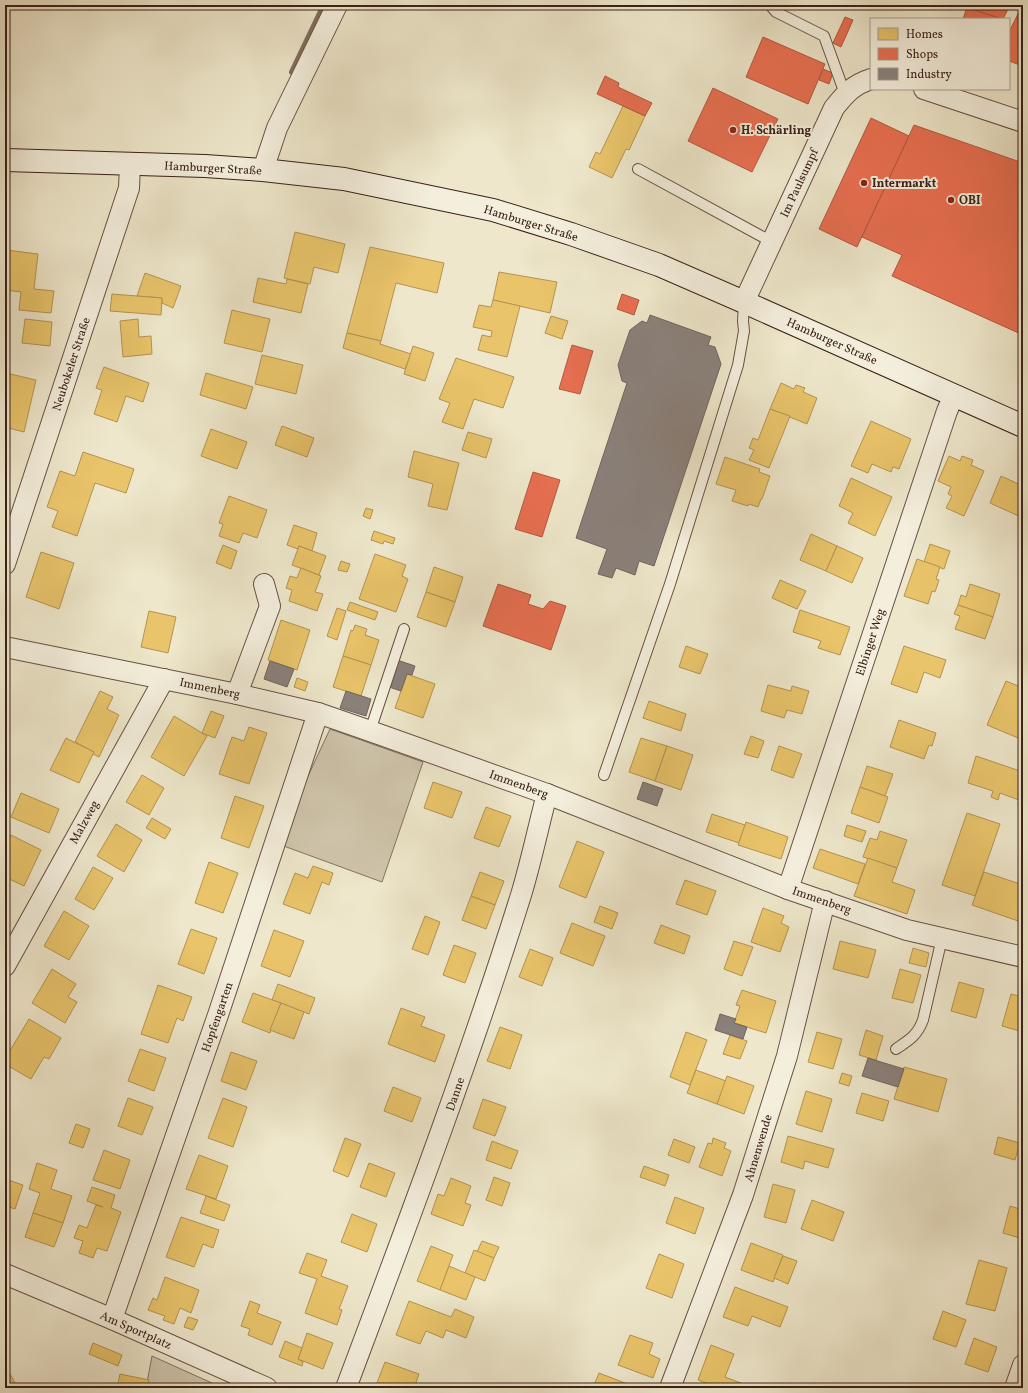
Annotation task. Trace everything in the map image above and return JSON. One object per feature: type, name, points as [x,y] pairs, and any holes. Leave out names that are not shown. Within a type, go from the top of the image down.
[{"type":"street","points":[[263,170],[277,128],[337,5]]},
{"type":"street","name":"Im Paulsumpf","points":[[744,302],[834,108],[845,94],[858,83],[870,78]]},
{"type":"street","points":[[927,90],[1023,122]]},
{"type":"street","name":"Hamburger Straße","points":[[5,160],[206,166],[263,170],[344,179],[493,210],[571,234],[659,266],[744,302],[1023,426]]},
{"type":"street","name":"Neubokeler Straße","points":[[5,564],[129,188],[130,164]]},
{"type":"street","name":"Elbinger Weg","points":[[788,889],[944,418],[954,395]]},
{"type":"street","points":[[237,694],[270,606],[264,584]]},
{"type":"street","name":"Immenberg","points":[[5,647],[164,678],[318,713],[370,730],[547,794],[788,889],[907,930],[1023,958]]},
{"type":"street","name":"Malzweg","points":[[5,966],[164,678]]},
{"type":"street","name":"Hopfengarten","points":[[112,1319],[218,1015],[318,713]]},
{"type":"street","name":"Danne","points":[[346,1388],[414,1207],[455,1092],[521,894],[547,794]]},
{"type":"street","name":"Ahnenwende","points":[[670,1388],[743,1195],[787,1056],[825,901]]},
{"type":"street","name":"Am Sportplatz","points":[[5,1274],[112,1319],[267,1388]]},
{"type":"street","points":[[1015,1388],[1023,1365]]},
{"type":"lane","points":[[770,5],[776,12],[824,36],[845,94]]},
{"type":"lane","points":[[638,168],[772,242]]},
{"type":"lane","points":[[604,775],[670,584],[738,366],[744,331],[744,302]]},
{"type":"lane","points":[[370,730],[404,629]]},
{"type":"lane","points":[[896,1049],[914,1036],[919,1030],[923,1020],[942,938]]},
{"type":"shaded area","points":[[330,729],[423,762],[382,882],[281,845],[302,789]]},
{"type":"shaded area","points":[[152,1356],[223,1388],[146,1388]]},
{"type":"building: Homes","points":[[623,106],[645,116],[629,150],[626,149],[612,178],[589,167],[596,152],[600,154]]},
{"type":"building: Homes","points":[[295,232],[345,244],[338,273],[314,267],[310,284],[284,278]]},
{"type":"building: Homes","points":[[370,247],[444,263],[437,293],[396,283],[381,341],[347,333]]},
{"type":"building: Homes","points":[[6,250],[38,254],[34,289],[54,291],[51,313],[19,310],[21,292],[5,290]]},
{"type":"building: Homes","points":[[499,272],[557,282],[550,313],[493,300]]},
{"type":"building: Homes","points":[[145,273],[181,286],[173,308],[162,303],[162,298],[137,296]]},
{"type":"building: Homes","points":[[258,278],[286,284],[287,279],[308,284],[301,313],[253,302]]},
{"type":"building: Homes","points":[[112,294],[162,298],[161,315],[110,311]]},
{"type":"building: Homes","points":[[493,300],[520,306],[507,357],[478,350],[482,335],[491,337],[492,331],[473,327],[479,305],[491,307]]},
{"type":"building: Homes","points":[[232,310],[270,319],[262,352],[224,343]]},
{"type":"building: Homes","points":[[551,316],[568,321],[562,339],[545,333]]},
{"type":"building: Homes","points":[[25,319],[52,322],[50,346],[22,343]]},
{"type":"building: Homes","points":[[138,319],[139,337],[151,336],[152,354],[123,357],[120,321]]},
{"type":"building: Homes","points":[[347,333],[381,341],[380,344],[411,354],[405,369],[343,348]]},
{"type":"building: Homes","points":[[413,346],[434,353],[425,381],[404,374]]},
{"type":"building: Homes","points":[[262,355],[303,365],[296,394],[255,384]]},
{"type":"building: Homes","points":[[456,358],[514,377],[503,408],[474,399],[463,429],[442,422],[450,403],[439,399]]},
{"type":"building: Homes","points":[[104,367],[149,383],[143,402],[126,396],[117,422],[94,414],[102,390],[96,388]]},
{"type":"building: Homes","points":[[6,373],[36,380],[24,432],[5,427]]},
{"type":"building: Homes","points":[[206,373],[253,387],[246,409],[200,395]]},
{"type":"building: Homes","points":[[781,383],[794,389],[796,385],[805,388],[803,392],[817,398],[807,424],[770,409]]},
{"type":"building: Homes","points":[[770,409],[790,416],[769,468],[749,460],[754,450],[749,448],[753,438],[758,440]]},
{"type":"building: Homes","points":[[871,421],[911,439],[899,469],[893,467],[891,472],[872,464],[868,473],[851,466]]},
{"type":"building: Homes","points":[[282,426],[314,438],[307,457],[275,445]]},
{"type":"building: Homes","points":[[211,429],[247,442],[237,469],[201,456]]},
{"type":"building: Homes","points":[[468,432],[492,439],[486,458],[462,450]]},
{"type":"building: Homes","points":[[414,451],[459,463],[447,510],[428,506],[433,484],[408,477]]},
{"type":"building: Homes","points":[[83,452],[134,469],[126,493],[95,483],[77,536],[52,527],[58,511],[47,507],[60,471],[75,476]]},
{"type":"building: Homes","points":[[949,456],[960,461],[962,456],[973,460],[971,465],[984,471],[964,516],[946,508],[952,496],[948,494],[951,487],[938,481]]},
{"type":"building: Homes","points":[[725,457],[760,469],[759,472],[770,476],[758,507],[749,504],[748,506],[732,501],[736,490],[716,484]]},
{"type":"building: Homes","points":[[1001,476],[1023,486],[1023,518],[990,503]]},
{"type":"building: Homes","points":[[851,478],[892,497],[875,536],[848,523],[853,513],[839,506]]},
{"type":"building: Homes","points":[[229,496],[267,510],[257,538],[243,533],[239,543],[219,536],[223,524],[219,523]]},
{"type":"building: Homes","points":[[366,508],[373,510],[370,519],[363,516]]},
{"type":"building: Homes","points":[[294,525],[317,533],[312,551],[299,546],[298,549],[287,545]]},
{"type":"building: Homes","points":[[374,531],[395,538],[393,544],[384,541],[383,544],[371,540]]},
{"type":"building: Homes","points":[[811,534],[837,546],[826,571],[800,560]]},
{"type":"building: Homes","points":[[930,544],[950,551],[944,569],[924,562]]},
{"type":"building: Homes","points":[[223,545],[237,551],[231,569],[216,563]]},
{"type":"building: Homes","points":[[299,546],[326,556],[319,575],[292,565]]},
{"type":"building: Homes","points":[[837,546],[863,558],[852,583],[826,571]]},
{"type":"building: Homes","points":[[41,552],[74,563],[59,609],[26,597]]},
{"type":"building: Homes","points":[[375,554],[406,565],[402,576],[408,579],[396,612],[359,599]]},
{"type":"building: Homes","points":[[917,559],[940,567],[936,579],[939,580],[935,592],[932,591],[928,604],[904,596]]},
{"type":"building: Homes","points":[[341,561],[350,564],[347,572],[338,570]]},
{"type":"building: Homes","points":[[434,567],[463,577],[455,602],[426,592]]},
{"type":"building: Homes","points":[[301,568],[321,576],[315,592],[323,594],[317,611],[289,601],[292,590],[286,588],[290,576],[297,578]]},
{"type":"building: Homes","points":[[780,580],[806,591],[797,609],[772,598]]},
{"type":"building: Homes","points":[[970,584],[1000,594],[993,617],[958,605],[961,595],[966,597]]},
{"type":"building: Homes","points":[[426,592],[455,602],[446,627],[417,617]]},
{"type":"building: Homes","points":[[350,602],[378,612],[375,620],[347,610]]},
{"type":"building: Homes","points":[[958,605],[993,617],[985,639],[955,629],[960,616],[954,614]]},
{"type":"building: Homes","points":[[337,608],[346,611],[337,640],[327,636]]},
{"type":"building: Homes","points":[[800,610],[850,627],[840,655],[818,648],[821,641],[793,632]]},
{"type":"building: Homes","points":[[149,611],[176,617],[168,653],[141,647]]},
{"type":"building: Homes","points":[[281,620],[310,630],[297,670],[268,660]]},
{"type":"building: Homes","points":[[355,625],[367,629],[365,635],[379,640],[371,665],[343,656],[351,630],[353,631]]},
{"type":"building: Homes","points":[[686,646],[708,654],[700,674],[679,667]]},
{"type":"building: Homes","points":[[904,646],[946,660],[940,678],[924,672],[917,693],[891,684]]},
{"type":"building: Homes","points":[[343,656],[371,665],[361,696],[333,687]]},
{"type":"building: Homes","points":[[407,674],[435,684],[423,718],[395,708]]},
{"type":"building: Homes","points":[[297,678],[308,682],[305,691],[294,687]]},
{"type":"building: Homes","points":[[1006,681],[1023,688],[1023,740],[987,725]]},
{"type":"building: Homes","points":[[768,685],[791,691],[792,686],[809,691],[802,714],[787,710],[784,718],[761,711]]},
{"type":"building: Homes","points":[[100,691],[113,697],[107,709],[119,715],[99,757],[93,754],[94,752],[75,742]]},
{"type":"building: Homes","points":[[649,701],[686,714],[681,731],[643,718]]},
{"type":"building: Homes","points":[[211,711],[224,716],[215,738],[202,733]]},
{"type":"building: Homes","points":[[174,716],[207,736],[184,776],[151,757]]},
{"type":"building: Homes","points":[[899,720],[936,733],[932,746],[929,745],[924,759],[890,747]]},
{"type":"building: Homes","points":[[249,727],[267,733],[249,784],[219,774],[232,737],[244,741]]},
{"type":"building: Homes","points":[[751,736],[764,741],[758,758],[744,754]]},
{"type":"building: Homes","points":[[66,738],[94,752],[79,783],[50,770]]},
{"type":"building: Homes","points":[[641,738],[667,746],[655,781],[629,772]]},
{"type":"building: Homes","points":[[667,746],[693,755],[681,790],[655,781]]},
{"type":"building: Homes","points":[[779,746],[802,754],[793,778],[771,770]]},
{"type":"building: Homes","points":[[976,756],[1023,772],[1023,806],[1018,805],[1019,800],[1000,793],[998,800],[991,797],[993,791],[968,783]]},
{"type":"building: Homes","points":[[867,766],[893,774],[885,796],[860,787]]},
{"type":"building: Homes","points":[[142,775],[164,788],[149,815],[126,802]]},
{"type":"building: Homes","points":[[433,782],[462,792],[452,818],[424,808]]},
{"type":"building: Homes","points":[[860,787],[888,797],[879,823],[851,813]]},
{"type":"building: Homes","points":[[21,793],[59,809],[49,833],[11,817]]},
{"type":"building: Homes","points":[[235,796],[264,806],[249,848],[221,838]]},
{"type":"building: Homes","points":[[486,807],[511,816],[499,847],[474,838]]},
{"type":"building: Homes","points":[[967,813],[1000,824],[975,896],[942,885]]},
{"type":"building: Homes","points":[[712,814],[745,825],[739,843],[706,832]]},
{"type":"building: Homes","points":[[152,818],[171,829],[165,839],[146,828]]},
{"type":"building: Homes","points":[[746,822],[788,837],[781,859],[738,845]]},
{"type":"building: Homes","points":[[116,824],[142,840],[124,872],[97,856]]},
{"type":"building: Homes","points":[[847,825],[866,831],[862,842],[844,836]]},
{"type":"building: Homes","points":[[880,831],[907,840],[897,868],[863,857],[870,838],[877,840]]},
{"type":"building: Homes","points":[[11,835],[41,850],[24,886],[5,877],[5,848]]},
{"type":"building: Homes","points":[[577,841],[604,852],[586,898],[559,887]]},
{"type":"building: Homes","points":[[820,849],[865,864],[858,884],[813,868]]},
{"type":"building: Homes","points":[[868,858],[897,868],[892,882],[915,890],[907,914],[854,896]]},
{"type":"building: Homes","points":[[209,862],[238,873],[223,913],[195,903]]},
{"type":"building: Homes","points":[[313,866],[333,873],[329,885],[322,882],[310,914],[283,904],[295,873],[308,878]]},
{"type":"building: Homes","points":[[93,867],[113,878],[94,910],[75,899]]},
{"type":"building: Homes","points":[[480,872],[504,881],[495,905],[471,896]]},
{"type":"building: Homes","points":[[984,872],[1023,885],[1023,918],[1021,922],[972,905]]},
{"type":"building: Homes","points":[[685,880],[716,891],[707,915],[676,904]]},
{"type":"building: Homes","points":[[471,896],[495,905],[486,929],[462,920]]},
{"type":"building: Homes","points":[[600,906],[618,913],[612,929],[594,922]]},
{"type":"building: Homes","points":[[763,908],[784,916],[781,923],[789,927],[780,952],[751,942]]},
{"type":"building: Homes","points":[[64,911],[89,926],[69,960],[44,946]]},
{"type":"building: Homes","points":[[425,916],[440,922],[428,955],[412,949]]},
{"type":"building: Homes","points":[[572,923],[605,936],[593,966],[560,953]]},
{"type":"building: Homes","points":[[661,925],[690,936],[684,954],[654,943]]},
{"type":"building: Homes","points":[[191,929],[217,938],[204,974],[178,964]]},
{"type":"building: Homes","points":[[274,930],[304,941],[290,977],[261,966]]},
{"type":"building: Homes","points":[[734,941],[753,947],[742,976],[724,969]]},
{"type":"building: Homes","points":[[840,941],[876,950],[868,978],[833,969]]},
{"type":"building: Homes","points":[[454,945],[476,953],[465,983],[443,975]]},
{"type":"building: Homes","points":[[913,948],[929,953],[926,967],[909,963]]},
{"type":"building: Homes","points":[[530,949],[553,958],[542,986],[519,977]]},
{"type":"building: Homes","points":[[52,969],[76,984],[68,997],[77,1002],[65,1023],[32,1003]]},
{"type":"building: Homes","points":[[900,969],[921,975],[913,1003],[892,998]]},
{"type":"building: Homes","points":[[959,982],[984,989],[976,1018],[951,1011]]},
{"type":"building: Homes","points":[[278,984],[315,998],[309,1014],[272,1000]]},
{"type":"building: Homes","points":[[158,985],[192,997],[183,1021],[177,1018],[168,1043],[141,1034]]},
{"type":"building: Homes","points":[[742,990],[776,1001],[766,1033],[734,1023],[740,1006],[736,1005]]},
{"type":"building: Homes","points":[[253,993],[281,1003],[270,1033],[242,1022]]},
{"type":"building: Homes","points":[[1011,994],[1023,997],[1023,1032],[1002,1026]]},
{"type":"building: Homes","points":[[281,1003],[304,1012],[294,1039],[270,1030]]},
{"type":"building: Homes","points":[[401,1008],[425,1017],[421,1026],[445,1035],[435,1062],[388,1044]]},
{"type":"building: Homes","points":[[29,1019],[61,1038],[49,1059],[44,1057],[31,1079],[5,1064],[5,1059]]},
{"type":"building: Homes","points":[[500,1027],[522,1035],[510,1069],[487,1061]]},
{"type":"building: Homes","points":[[866,1030],[883,1036],[876,1060],[859,1055]]},
{"type":"building: Homes","points":[[686,1032],[707,1040],[690,1085],[670,1077]]},
{"type":"building: Homes","points":[[817,1032],[842,1039],[833,1069],[808,1062]]},
{"type":"building: Homes","points":[[730,1035],[747,1041],[740,1059],[723,1054]]},
{"type":"building: Homes","points":[[140,1049],[166,1058],[154,1091],[128,1081]]},
{"type":"building: Homes","points":[[231,1052],[257,1061],[246,1090],[221,1081]]},
{"type":"building: Homes","points":[[904,1067],[947,1079],[938,1112],[894,1099]]},
{"type":"building: Homes","points":[[696,1070],[726,1081],[717,1104],[687,1093]]},
{"type":"building: Homes","points":[[842,1073],[852,1076],[849,1086],[839,1083]]},
{"type":"building: Homes","points":[[727,1076],[754,1086],[744,1114],[717,1104]]},
{"type":"building: Homes","points":[[393,1087],[421,1098],[412,1122],[384,1111]]},
{"type":"building: Homes","points":[[806,1091],[832,1099],[822,1132],[796,1124]]},
{"type":"building: Homes","points":[[862,1093],[889,1101],[883,1121],[856,1113]]},
{"type":"building: Homes","points":[[128,1098],[153,1107],[142,1135],[118,1126]]},
{"type":"building: Homes","points":[[223,1098],[247,1107],[233,1147],[208,1138]]},
{"type":"building: Homes","points":[[483,1099],[506,1107],[495,1136],[473,1128]]},
{"type":"building: Homes","points":[[76,1124],[90,1129],[83,1148],[69,1143]]},
{"type":"building: Homes","points":[[788,1136],[834,1149],[828,1168],[805,1161],[803,1169],[781,1162]]},
{"type":"building: Homes","points":[[998,1137],[1020,1143],[1015,1160],[994,1154]]},
{"type":"building: Homes","points":[[345,1138],[361,1144],[348,1177],[333,1171]]},
{"type":"building: Homes","points":[[713,1138],[726,1143],[724,1148],[731,1151],[722,1176],[699,1167],[708,1143],[712,1144]]},
{"type":"building: Homes","points":[[674,1139],[695,1147],[689,1163],[668,1155]]},
{"type":"building: Homes","points":[[492,1141],[518,1151],[511,1169],[486,1160]]},
{"type":"building: Homes","points":[[104,1150],[130,1160],[120,1189],[93,1180]]},
{"type":"building: Homes","points":[[199,1155],[228,1166],[216,1199],[186,1189]]},
{"type":"building: Homes","points":[[37,1163],[57,1170],[51,1189],[72,1196],[63,1223],[33,1213],[40,1193],[29,1189]]},
{"type":"building: Homes","points":[[369,1163],[395,1173],[386,1197],[360,1187]]},
{"type":"building: Homes","points":[[644,1166],[669,1175],[665,1186],[640,1177]]},
{"type":"building: Homes","points":[[494,1177],[510,1183],[502,1206],[486,1200]]},
{"type":"building: Homes","points":[[451,1178],[471,1186],[465,1203],[471,1205],[463,1226],[431,1214],[438,1194],[444,1196]]},
{"type":"building: Homes","points":[[5,1179],[23,1185],[15,1209],[6,1206],[5,1210]]},
{"type":"building: Homes","points":[[773,1184],[795,1190],[786,1223],[764,1217]]},
{"type":"building: Homes","points":[[92,1187],[115,1195],[111,1208],[121,1212],[107,1251],[97,1248],[93,1258],[79,1253],[83,1241],[74,1238],[79,1225],[87,1228],[96,1205],[103,1207],[87,1201]]},
{"type":"building: Homes","points":[[206,1196],[230,1205],[224,1221],[200,1213]]},
{"type":"building: Homes","points":[[675,1197],[704,1208],[695,1234],[666,1223]]},
{"type":"building: Homes","points":[[812,1200],[844,1212],[833,1241],[801,1229]]},
{"type":"building: Homes","points":[[1010,1206],[1023,1210],[1023,1239],[1003,1233]]},
{"type":"building: Homes","points":[[33,1213],[63,1223],[54,1247],[25,1237]]},
{"type":"building: Homes","points":[[352,1214],[377,1224],[367,1252],[341,1242]]},
{"type":"building: Homes","points":[[181,1217],[219,1230],[213,1248],[203,1244],[194,1267],[166,1257]]},
{"type":"building: Homes","points":[[482,1241],[499,1247],[494,1258],[477,1252]]},
{"type":"building: Homes","points":[[751,1243],[783,1255],[773,1282],[741,1270]]},
{"type":"building: Homes","points":[[431,1246],[453,1255],[440,1290],[417,1281]]},
{"type":"building: Homes","points":[[474,1250],[494,1258],[485,1281],[465,1273]]},
{"type":"building: Homes","points":[[307,1253],[327,1260],[321,1276],[348,1286],[339,1309],[342,1310],[337,1325],[305,1313],[317,1279],[299,1273]]},
{"type":"building: Homes","points":[[659,1254],[684,1264],[672,1298],[646,1288]]},
{"type":"building: Homes","points":[[783,1256],[797,1261],[788,1284],[774,1278]]},
{"type":"building: Homes","points":[[979,1260],[1007,1268],[995,1311],[966,1304]]},
{"type":"building: Homes","points":[[449,1266],[475,1277],[466,1300],[440,1290]]},
{"type":"building: Homes","points":[[165,1277],[199,1290],[191,1313],[180,1308],[174,1324],[163,1320],[165,1316],[148,1310],[153,1298],[157,1300]]},
{"type":"building: Homes","points":[[735,1287],[788,1307],[780,1327],[752,1316],[748,1326],[723,1317]]},
{"type":"building: Homes","points":[[250,1301],[260,1305],[257,1313],[281,1322],[272,1345],[248,1335],[250,1329],[241,1326]]},
{"type":"building: Homes","points":[[409,1301],[451,1317],[455,1309],[474,1317],[466,1338],[446,1330],[443,1338],[426,1331],[420,1344],[396,1335]]},
{"type":"building: Homes","points":[[943,1311],[966,1320],[956,1347],[933,1339]]},
{"type":"building: Homes","points":[[188,1317],[198,1320],[193,1330],[184,1327]]},
{"type":"building: Homes","points":[[307,1333],[333,1343],[323,1369],[298,1359]]},
{"type":"building: Homes","points":[[630,1335],[653,1343],[649,1354],[660,1359],[653,1378],[618,1365]]},
{"type":"building: Homes","points":[[974,1338],[997,1347],[988,1372],[965,1364]]},
{"type":"building: Homes","points":[[285,1341],[302,1348],[298,1359],[303,1362],[302,1366],[279,1357]]},
{"type":"building: Homes","points":[[93,1343],[122,1355],[118,1366],[89,1354]]},
{"type":"building: Homes","points":[[711,1345],[734,1354],[725,1377],[754,1388],[719,1388],[698,1380]]},
{"type":"building: Homes","points":[[385,1362],[419,1374],[414,1388],[375,1388]]},
{"type":"building: Homes","points":[[9,1372],[15,1383],[8,1388],[5,1388],[5,1374]]},
{"type":"building: Homes","points":[[599,1373],[638,1388],[593,1388]]},
{"type":"building: Homes","points":[[120,1374],[149,1380],[147,1388],[117,1388]]},
{"type":"building: Shops","points":[[977,5],[1010,5],[1004,18],[974,10]]},
{"type":"building: Shops","points":[[1023,5],[1023,21],[1016,18]]},
{"type":"building: Shops","points":[[967,7],[999,18],[963,18]]},
{"type":"building: Shops","points":[[845,17],[853,20],[841,47],[833,43]]},
{"type":"building: Shops","points":[[1016,18],[1023,21],[1023,58],[1020,65],[1010,61],[1010,30]]},
{"type":"building: Shops","points":[[763,37],[825,64],[808,104],[746,77]]},
{"type":"building: Shops","points":[[823,69],[833,73],[829,84],[819,80]]},
{"type":"building: Shops","points":[[605,76],[619,83],[618,87],[652,103],[645,116],[597,94]]},
{"type":"building: Shops","name":"H. Schärling","points":[[713,88],[778,119],[752,172],[688,141]]},
{"type":"building: Shops","name":"Intermarkt","points":[[871,118],[909,136],[857,247],[819,229]]},
{"type":"building: Shops","name":"OBI","points":[[914,125],[1023,163],[1023,335],[892,276],[902,255],[862,237]]},
{"type":"building: Shops","points":[[622,294],[639,300],[634,315],[617,309]]},
{"type":"building: Shops","points":[[572,345],[593,351],[580,394],[559,389]]},
{"type":"building: Shops","points":[[533,472],[560,480],[542,537],[515,529]]},
{"type":"building: Shops","points":[[498,584],[531,595],[528,604],[543,609],[550,601],[566,606],[551,650],[483,626]]},
{"type":"building: Industry","points":[[650,315],[711,337],[708,345],[715,347],[721,364],[654,566],[639,561],[635,575],[616,568],[612,578],[598,574],[607,549],[576,538],[627,383],[622,381],[618,365],[630,330],[642,321],[647,323]]},
{"type":"building: Industry","points":[[397,660],[415,666],[412,675],[407,674],[401,691],[389,687]]},
{"type":"building: Industry","points":[[270,661],[294,669],[287,687],[264,679]]},
{"type":"building: Industry","points":[[346,691],[371,699],[366,716],[340,708]]},
{"type":"building: Industry","points":[[643,782],[663,789],[657,806],[637,799]]},
{"type":"building: Industry","points":[[720,1014],[736,1019],[734,1023],[747,1027],[743,1039],[715,1030]]},
{"type":"building: Industry","points":[[868,1058],[904,1069],[898,1087],[862,1076]]},
{"type":"waterway","points":[[292,72],[324,5]]},
{"type":"place","name":"H. Schärling","points":[[733,130]]},
{"type":"place","name":"Intermarkt","points":[[864,183]]},
{"type":"place","name":"OBI","points":[[951,200]]}]
